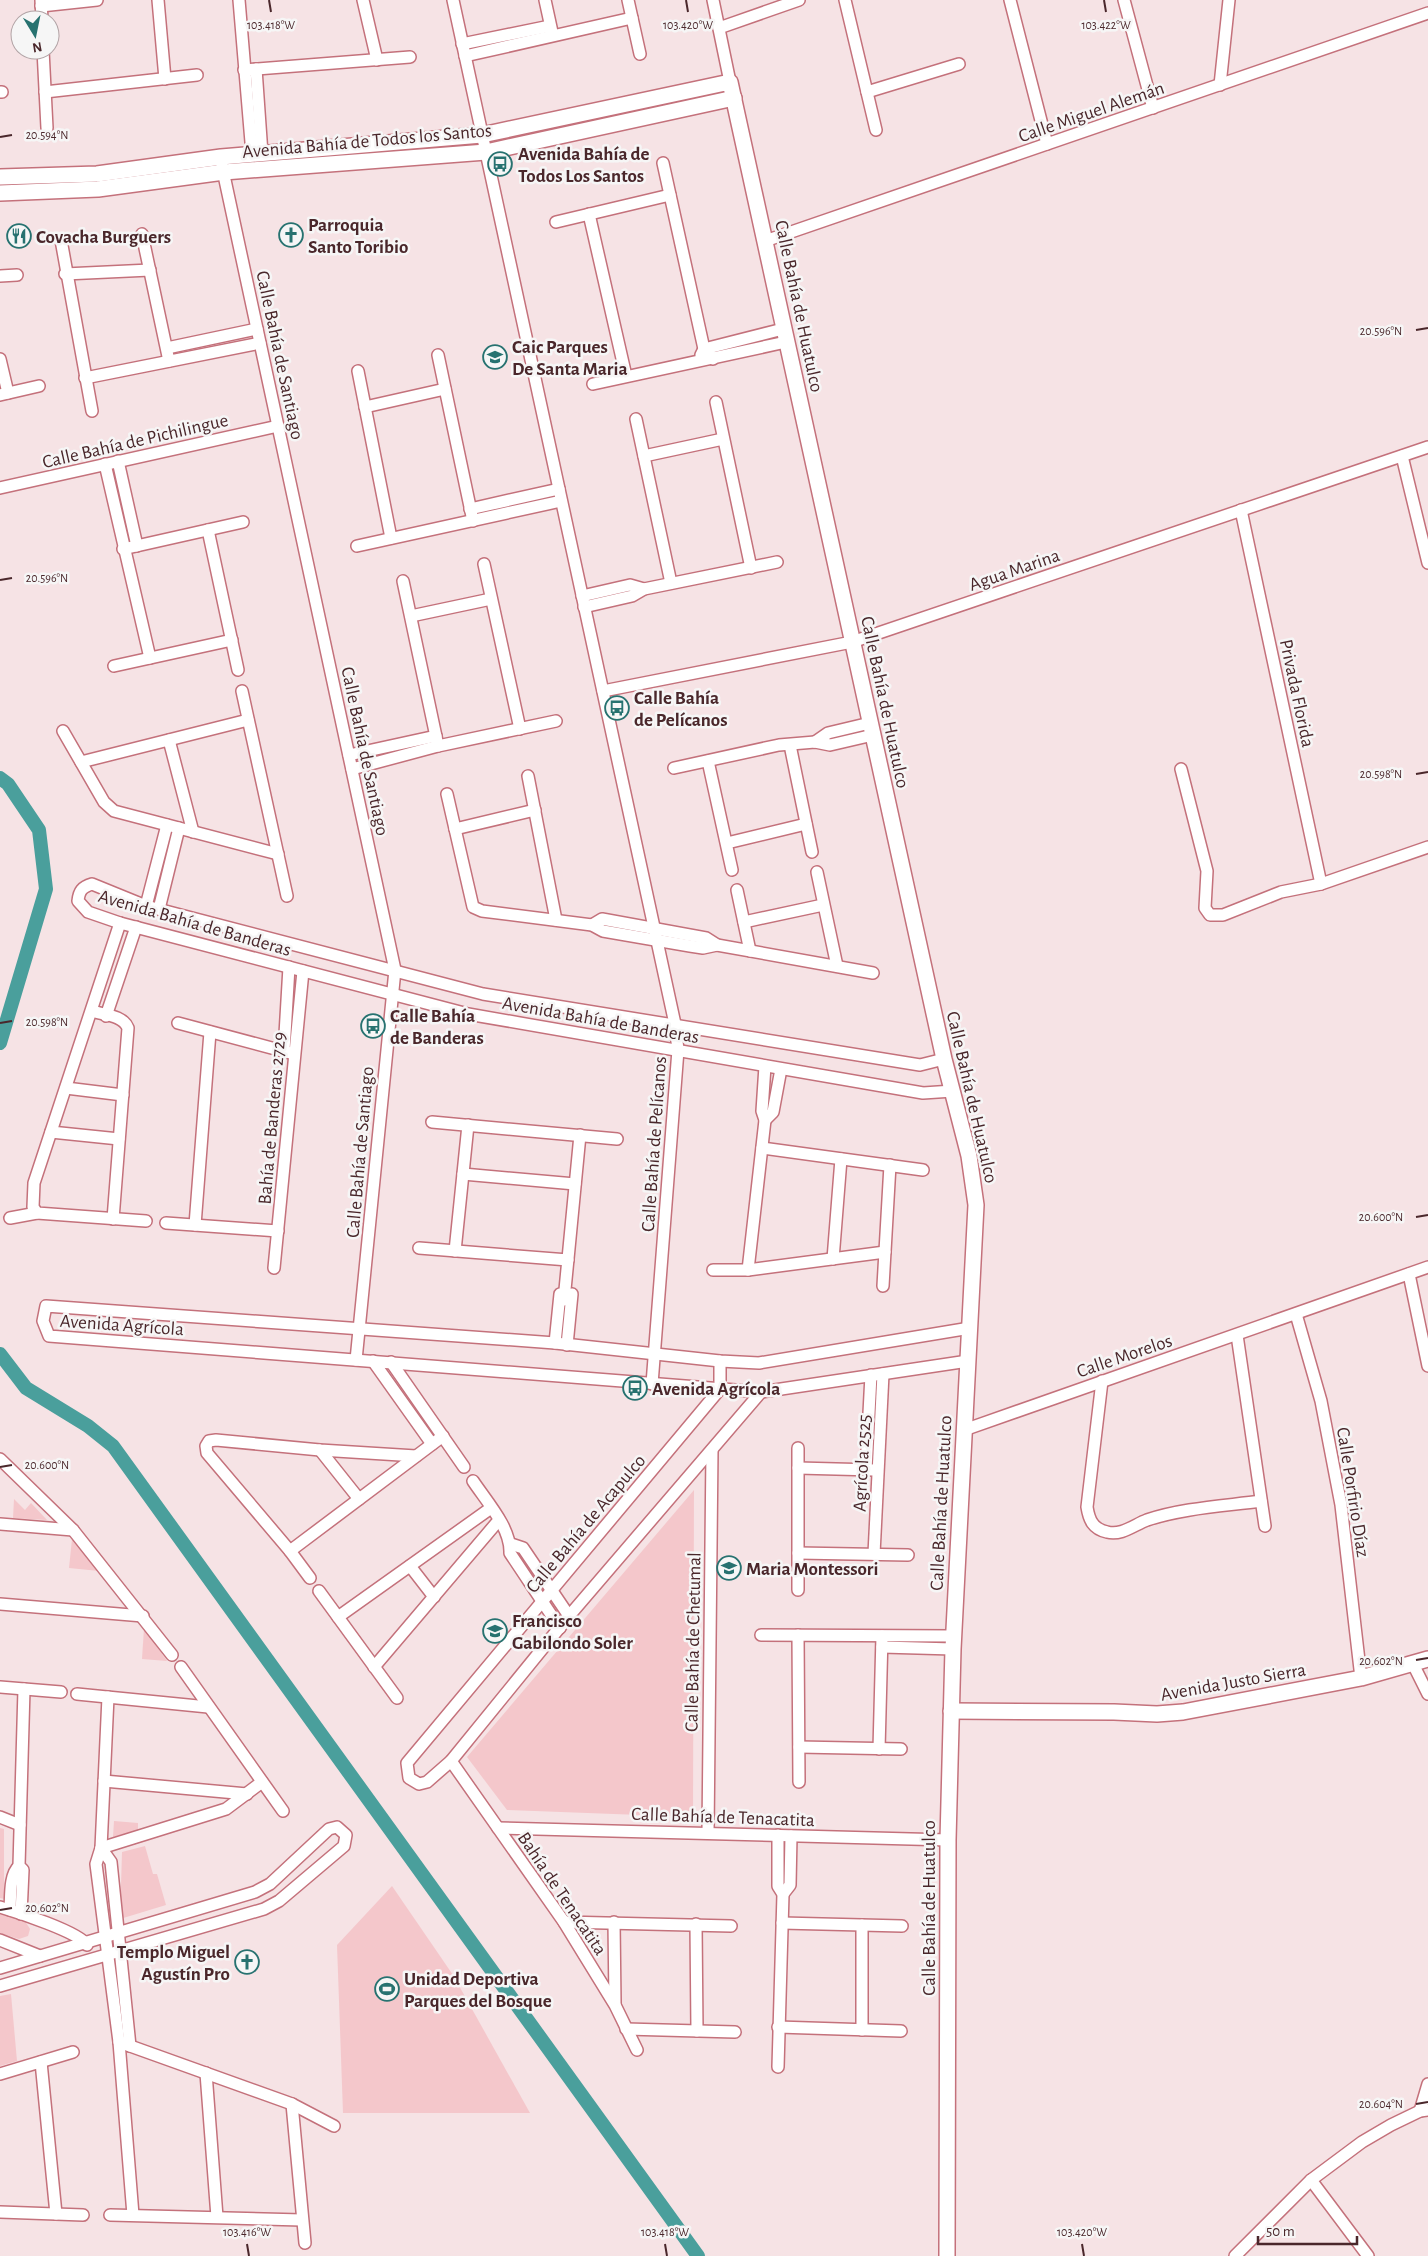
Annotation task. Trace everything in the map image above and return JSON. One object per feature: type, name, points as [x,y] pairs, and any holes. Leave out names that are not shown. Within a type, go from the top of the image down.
[{"type":"street","points":[[41,3],[97,0]]},
{"type":"street","points":[[158,0],[165,79]]},
{"type":"street","points":[[239,0],[244,70],[257,154]]},
{"type":"street","points":[[362,0],[377,60]]},
{"type":"street","name":"Calle Bahía de Pelícanos","points":[[453,0],[675,1024],[678,1050],[652,1384]]},
{"type":"street","points":[[545,0],[552,31]]},
{"type":"street","points":[[628,0],[640,54]]},
{"type":"street","name":"Calle Bahía de Huatulco","points":[[713,0],[944,1059],[969,1156],[976,1205],[951,1711],[948,1840],[947,2256]]},
{"type":"street","points":[[719,28],[799,0]]},
{"type":"street","points":[[845,0],[876,130]]},
{"type":"street","points":[[1010,0],[1047,144]]},
{"type":"street","points":[[1124,0],[1153,108]]},
{"type":"street","points":[[1220,85],[1229,0]]},
{"type":"street","name":"Calle Miguel Alemán","points":[[765,241],[1428,13]]},
{"type":"street","points":[[462,44],[632,18]]},
{"type":"street","points":[[465,56],[552,31]]},
{"type":"street","points":[[244,70],[410,57]]},
{"type":"street","points":[[43,60],[47,128]]},
{"type":"street","points":[[867,92],[959,64]]},
{"type":"street","points":[[256,69],[257,154]]},
{"type":"street","points":[[45,92],[197,76]]},
{"type":"street","name":"Avenida Bahía de Todos los Santos","points":[[0,177],[98,174],[221,157],[482,135],[730,82]]},
{"type":"street","name":"Avenida Bahía de Todos los Santos","points":[[0,193],[98,189],[224,172],[486,152],[734,98]]},
{"type":"street","name":"Calle Bahía de Santiago","points":[[221,157],[395,970],[391,994],[356,1360]]},
{"type":"street","points":[[663,164],[704,349],[713,359]]},
{"type":"street","points":[[556,222],[670,196]]},
{"type":"street","points":[[589,214],[626,376]]},
{"type":"street","points":[[142,234],[168,348],[169,361]]},
{"type":"street","points":[[61,240],[65,274],[92,411]]},
{"type":"street","points":[[65,274],[150,270]]},
{"type":"street","points":[[0,276],[17,275]]},
{"type":"street","points":[[168,348],[258,329]]},
{"type":"street","points":[[698,359],[704,349],[785,336]]},
{"type":"street","points":[[593,384],[698,359],[713,359],[785,336]]},
{"type":"street","points":[[85,378],[260,343]]},
{"type":"street","points":[[438,355],[472,515]]},
{"type":"street","points":[[0,359],[4,394],[39,386]]},
{"type":"street","points":[[358,371],[391,538]]},
{"type":"street","points":[[365,406],[445,389]]},
{"type":"street","points":[[716,402],[751,568]]},
{"type":"street","points":[[636,419],[671,584]]},
{"type":"street","name":"Calle Bahía de Pichilingue","points":[[0,488],[278,426]]},
{"type":"street","points":[[644,456],[723,438]]},
{"type":"street","name":"Agua Marina","points":[[603,691],[852,642],[1428,447]]},
{"type":"street","points":[[1402,456],[1428,563]]},
{"type":"street","points":[[118,461],[136,546]]},
{"type":"street","points":[[105,464],[123,549],[150,658]]},
{"type":"street","points":[[357,546],[391,538],[559,489]]},
{"type":"street","points":[[472,515],[561,502]]},
{"type":"street","name":"Privada Florida","points":[[1241,510],[1321,884]]},
{"type":"street","points":[[123,549],[243,522]]},
{"type":"street","points":[[208,530],[238,670]]},
{"type":"street","points":[[583,601],[630,585],[644,589],[776,562]]},
{"type":"street","points":[[484,564],[520,729]]},
{"type":"street","points":[[403,581],[437,741]]},
{"type":"street","points":[[410,616],[491,598]]},
{"type":"street","points":[[114,666],[232,640]]},
{"type":"street","points":[[242,691],[287,896]]},
{"type":"street","points":[[81,762],[248,720]]},
{"type":"street","points":[[349,756],[520,729],[556,721]]},
{"type":"street","points":[[674,768],[778,745],[815,742],[830,745],[871,729]]},
{"type":"street","points":[[63,731],[109,808],[114,811],[278,854]]},
{"type":"street","points":[[169,740],[193,832]]},
{"type":"street","points":[[352,769],[437,741]]},
{"type":"street","points":[[790,745],[812,852]]},
{"type":"street","points":[[708,761],[732,870]]},
{"type":"street","points":[[1181,769],[1207,871],[1205,908],[1210,915],[1223,914],[1281,892],[1321,884],[1428,848]]},
{"type":"street","points":[[528,776],[556,920]]},
{"type":"street","points":[[447,794],[473,906],[482,911],[592,925],[603,931],[657,941],[703,948],[717,945]]},
{"type":"street","points":[[455,829],[535,810]]},
{"type":"street","points":[[727,843],[806,824]]},
{"type":"street","points":[[146,906],[167,825]]},
{"type":"street","points":[[159,909],[179,828]]},
{"type":"street","points":[[816,872],[837,966]]},
{"type":"street","name":"Avenida Bahía de Banderas","points":[[944,1059],[920,1065],[483,994],[146,906],[92,884],[84,887],[78,893],[78,901],[88,912],[120,923],[468,1014],[923,1093],[953,1092]]},
{"type":"street","points":[[737,890],[750,951]]},
{"type":"street","points":[[744,922],[824,904]]},
{"type":"street","points":[[592,925],[602,919],[706,938],[717,945],[873,973]]},
{"type":"street","points":[[36,1213],[33,1207],[34,1183],[120,923]]},
{"type":"street","points":[[106,1016],[136,927]]},
{"type":"street","points":[[178,1023],[289,1052],[289,967]]},
{"type":"street","name":"Bahía de Banderas 2729","points":[[274,1268],[289,1052],[302,971]]},
{"type":"street","points":[[92,1011],[121,1019],[126,1022],[128,1028],[113,1219]]},
{"type":"street","points":[[195,1225],[210,1032]]},
{"type":"street","points":[[748,1270],[765,1120],[762,1110],[765,1066]]},
{"type":"street","points":[[765,1120],[774,1112],[781,1069]]},
{"type":"street","points":[[66,1088],[123,1095]]},
{"type":"street","points":[[432,1122],[617,1138]]},
{"type":"street","points":[[455,1251],[468,1125]]},
{"type":"street","points":[[51,1132],[119,1139]]},
{"type":"street","points":[[561,1344],[572,1294],[564,1300],[580,1135]]},
{"type":"street","points":[[762,1148],[923,1170]]},
{"type":"street","points":[[833,1259],[840,1159]]},
{"type":"street","points":[[883,1286],[890,1165]]},
{"type":"street","points":[[463,1174],[574,1184]]},
{"type":"street","points":[[10,1218],[36,1213],[146,1221]]},
{"type":"street","points":[[166,1223],[278,1231]]},
{"type":"street","points":[[420,1248],[568,1260]]},
{"type":"street","points":[[713,1270],[748,1270],[885,1252]]},
{"type":"street","name":"Calle Morelos","points":[[964,1430],[1428,1267]]},
{"type":"street","points":[[1409,1274],[1428,1366]]},
{"type":"street","name":"Avenida Agrícola","points":[[968,1360],[761,1392],[49,1336],[43,1321],[46,1306],[561,1344],[720,1361],[759,1363],[970,1328]]},
{"type":"street","name":"Calle Porfirio Díaz","points":[[1296,1314],[1321,1401],[1341,1505],[1362,1678]]},
{"type":"street","points":[[1238,1335],[1265,1526]]},
{"type":"street","points":[[373,1361],[432,1444]]},
{"type":"street","points":[[720,1361],[720,1389]]},
{"type":"street","points":[[391,1362],[464,1466]]},
{"type":"street","name":"Agrícola 2525","points":[[874,1554],[872,1470],[883,1374]]},
{"type":"street","points":[[798,1468],[872,1470],[871,1375]]},
{"type":"street","points":[[1102,1381],[1087,1507],[1089,1519],[1096,1527],[1106,1532],[1122,1532],[1147,1520],[1174,1513],[1261,1501]]},
{"type":"street","name":"Calle Bahía de Acapulco","points":[[720,1389],[407,1763],[409,1778],[419,1784],[428,1782],[451,1761],[569,1616],[761,1392]]},
{"type":"street","points":[[290,1550],[443,1436]]},
{"type":"street","points":[[310,1578],[290,1550],[207,1453],[206,1446],[209,1441],[216,1440],[320,1450],[416,1456]]},
{"type":"street","points":[[798,1448],[798,1590]]},
{"type":"street","points":[[320,1450],[359,1499]]},
{"type":"street","name":"Calle Bahía de Chetumal","points":[[708,1834],[712,1450]]},
{"type":"street","points":[[0,1459],[73,1530],[172,1655]]},
{"type":"street","points":[[473,1482],[499,1520],[511,1544],[510,1553],[560,1628]]},
{"type":"street","points":[[338,1617],[491,1508]]},
{"type":"street","points":[[374,1667],[499,1520]]},
{"type":"street","points":[[0,1524],[73,1530]]},
{"type":"street","points":[[511,1544],[523,1548],[569,1616]]},
{"type":"street","points":[[798,1553],[908,1555]]},
{"type":"street","points":[[410,1566],[434,1597]]},
{"type":"street","points":[[319,1591],[397,1698]]},
{"type":"street","points":[[0,1604],[143,1616]]},
{"type":"street","points":[[761,1635],[798,1635],[882,1641],[953,1642]]},
{"type":"street","points":[[798,1635],[799,1782]]},
{"type":"street","points":[[879,1749],[882,1641]]},
{"type":"street","name":"Avenida Justo Sierra","points":[[951,1711],[1157,1714],[1183,1712],[1362,1678],[1428,1659]]},
{"type":"street","points":[[1412,1664],[1428,1694]]},
{"type":"street","points":[[180,1667],[283,1811]]},
{"type":"street","points":[[0,1686],[61,1692]]},
{"type":"street","points":[[24,1689],[19,1866],[15,1869],[11,1884],[10,1910],[71,1934],[85,1942],[91,1959]]},
{"type":"street","points":[[77,1694],[208,1707]]},
{"type":"street","points":[[108,1697],[101,1848],[96,1864],[107,1954],[124,2044]]},
{"type":"street","points":[[798,1747],[901,1749]]},
{"type":"street","name":"Bahía de Tenacatita","points":[[451,1761],[564,1922],[615,2005],[636,2050]]},
{"type":"street","points":[[104,1781],[247,1794]]},
{"type":"street","points":[[101,1848],[226,1810],[262,1782]]},
{"type":"street","points":[[0,1817],[20,1825]]},
{"type":"street","points":[[0,1968],[255,1892],[270,1884],[329,1829],[337,1827],[346,1835],[344,1846],[279,1901],[264,1909],[46,1971],[0,1986]]},
{"type":"street","name":"Calle Bahía de Tenacatita","points":[[498,1828],[948,1840]]},
{"type":"street","points":[[778,1835],[778,1886],[783,1894],[778,2067]]},
{"type":"street","points":[[783,1894],[790,1885],[791,1836]]},
{"type":"street","points":[[101,1848],[111,1862],[120,1950],[133,2215]]},
{"type":"street","points":[[564,1922],[730,1926]]},
{"type":"street","points":[[614,1922],[615,2005]]},
{"type":"street","points":[[782,1923],[902,1926]]},
{"type":"street","points":[[696,1924],[697,2031]]},
{"type":"street","points":[[862,1924],[862,2030]]},
{"type":"street","points":[[0,1940],[39,1955],[46,1971]]},
{"type":"street","points":[[778,2028],[901,2031]]},
{"type":"street","points":[[626,2029],[736,2032]]},
{"type":"street","points":[[124,2044],[292,2104],[334,2126]]},
{"type":"street","points":[[0,2074],[74,2052]]},
{"type":"street","points":[[41,2062],[56,2214]]},
{"type":"street","points":[[206,2073],[217,2218]]},
{"type":"street","points":[[1235,2256],[1311,2180],[1376,2134],[1424,2111],[1428,2084]]},
{"type":"street","points":[[292,2104],[305,2243]]},
{"type":"street","points":[[1311,2180],[1368,2256]]},
{"type":"street","points":[[0,2212],[83,2215]]},
{"type":"street","points":[[110,2215],[302,2220]]},
{"type":"shaded area","points":[[694,1490],[693,1817],[507,1810],[467,1757]]},
{"type":"shaded area","points":[[14,1499],[25,1510],[31,1503],[47,1520],[13,1518]]},
{"type":"shaded area","points":[[72,1539],[99,1571],[69,1568]]},
{"type":"shaded area","points":[[144,1628],[167,1661],[142,1659]]},
{"type":"shaded area","points":[[114,1821],[138,1823],[138,1830],[113,1837]]},
{"type":"shaded area","points":[[0,1828],[4,1829],[4,1899],[0,1898]]},
{"type":"shaded area","points":[[145,1846],[153,1874],[157,1874],[166,1905],[120,1919],[122,1852]]},
{"type":"shaded area","points":[[392,1886],[453,1975],[530,2113],[343,2113],[337,1945]]},
{"type":"shaded area","points":[[0,1912],[25,1921],[30,1929],[28,1936],[19,1939],[0,1933]]},
{"type":"shaded area","points":[[11,1994],[17,2061],[0,2066],[0,1996]]},
{"type":"waterway","points":[[0,778],[8,784],[39,830],[46,889],[0,1043]]},
{"type":"waterway","points":[[0,1354],[26,1388],[88,1426],[113,1446],[698,2256]]},
{"type":"place","name":"Avenida Bahía de Todos Los Santos","points":[[500,164]]},
{"type":"place","name":"Parroquia Santo Toribio","points":[[291,235]]},
{"type":"place","name":"Covacha Burguers","points":[[19,236]]},
{"type":"place","name":"Caic Parques De Santa Maria","points":[[495,357]]},
{"type":"place","name":"Calle Bahía de Pelícanos","points":[[617,708]]},
{"type":"place","name":"Calle Bahía de Banderas","points":[[373,1026]]},
{"type":"place","name":"Avenida Agrícola","points":[[635,1388]]},
{"type":"place","name":"Maria Montessori","points":[[729,1568]]},
{"type":"place","name":"Francisco Gabilondo Soler","points":[[495,1631]]},
{"type":"place","name":"Templo Miguel Agustín Pro","points":[[247,1962]]},
{"type":"place","name":"Unidad Deportiva Parques del Bosque","points":[[387,1989]]}]
